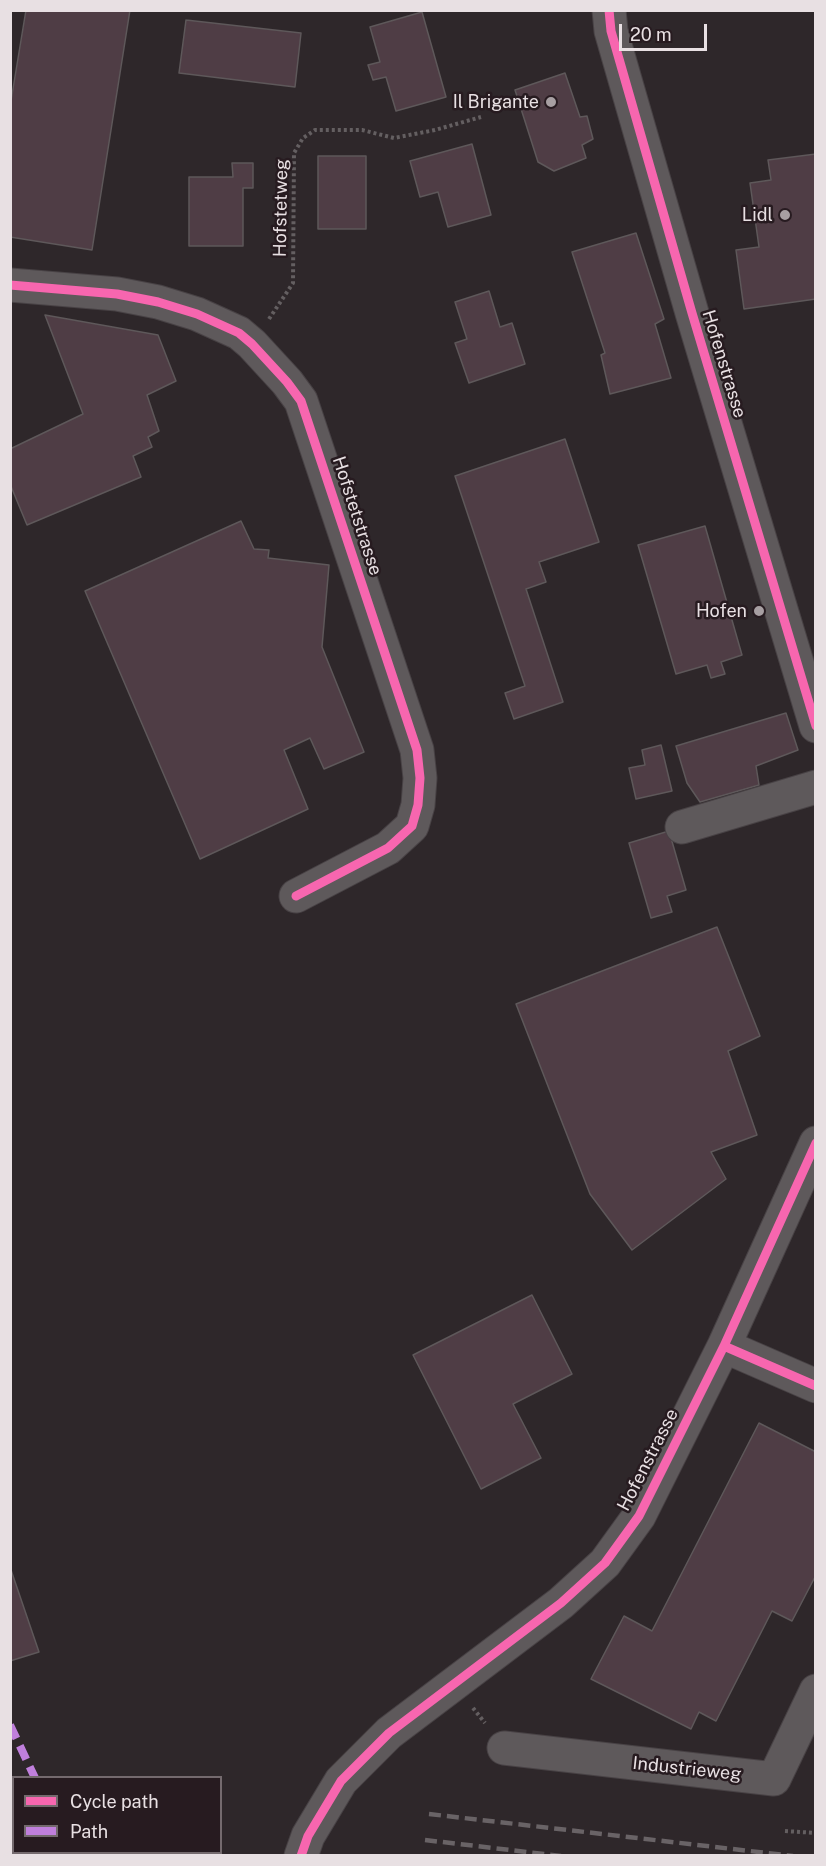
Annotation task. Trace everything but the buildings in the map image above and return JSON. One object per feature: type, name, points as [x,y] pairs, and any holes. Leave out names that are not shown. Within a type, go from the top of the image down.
[{"type":"street","name":"Hofenstrasse","points":[[609,10],[611,31],[692,313],[816,726]]},
{"type":"street","name":"Hofstetstrasse","points":[[10,285],[117,294],[158,302],[197,314],[239,333],[287,382],[301,401],[417,750],[420,778],[418,805],[412,826],[388,848],[296,896]]},
{"type":"street","points":[[682,827],[816,787]]},
{"type":"street","name":"Hofenstrasse","points":[[301,1856],[308,1836],[341,1781],[389,1732],[561,1603],[605,1563],[639,1516],[724,1346],[816,1143]]},
{"type":"street","points":[[724,1346],[816,1386]]},
{"type":"street","name":"Industrieweg","points":[[504,1748],[774,1779],[816,1691]]},
{"type":"path","points":[[455,1683],[504,1748]]},
{"type":"path","points":[[784,1831],[816,1833]]},
{"type":"railway","points":[[429,1814],[793,1856]]},
{"type":"railway","points":[[425,1840],[561,1856]]},
{"type":"marked path","points":[[10,1725],[34,1776]]},
{"type":"cycle path","points":[[609,10],[611,31],[692,313],[816,726]]},
{"type":"cycle path","points":[[10,285],[117,294],[158,302],[197,314],[239,333],[287,382],[301,401],[417,750],[420,778],[418,805],[412,826],[388,848],[296,896]]},
{"type":"cycle path","points":[[301,1856],[308,1836],[341,1781],[389,1733],[561,1603],[605,1563],[639,1516],[724,1346],[816,1143]]},
{"type":"cycle path","points":[[724,1346],[816,1386]]},
{"type":"place","name":"Il Brigante","points":[[551,102]]},
{"type":"place","name":"Lidl","points":[[785,215]]},
{"type":"place","name":"Hofen","points":[[759,611]]}]
